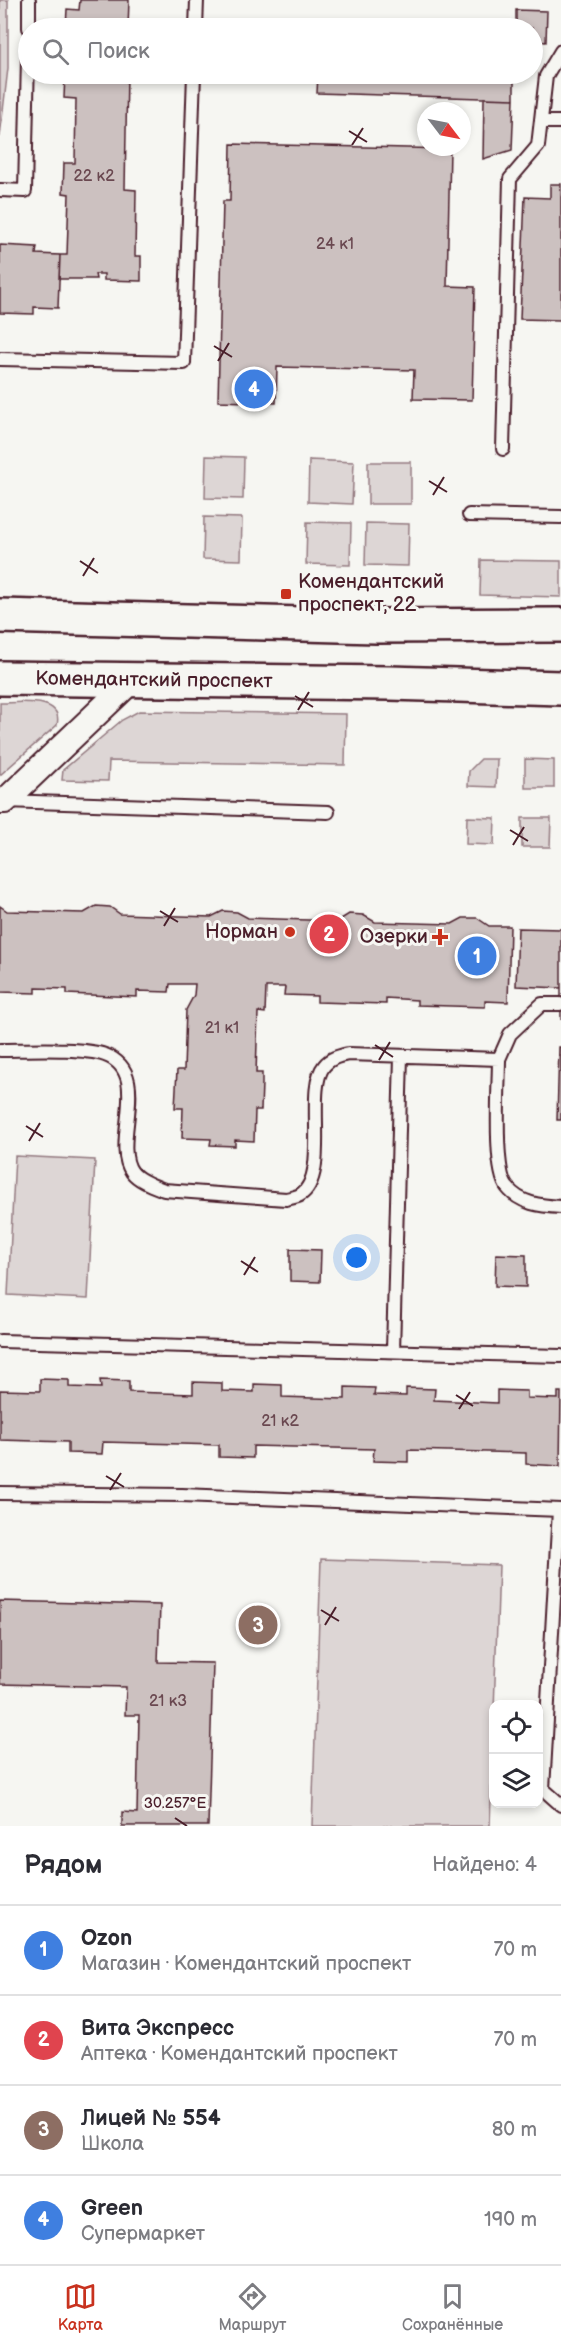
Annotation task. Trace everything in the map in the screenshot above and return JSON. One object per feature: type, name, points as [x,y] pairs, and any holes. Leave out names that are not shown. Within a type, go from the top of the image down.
[{"type":"main road","points":[[0,616],[376,626],[561,625]]},
{"type":"main road","name":"Комендантский проспект","points":[[0,678],[390,683],[561,688]]},
{"type":"street","points":[[3,801],[131,681]]},
{"type":"lane","points":[[29,0],[29,18]]},
{"type":"lane","points":[[195,18],[196,0]]},
{"type":"lane","points":[[503,449],[510,179],[538,146],[546,76],[561,51]]},
{"type":"lane","points":[[0,190],[25,191],[27,84]]},
{"type":"lane","points":[[0,359],[184,363],[194,84]]},
{"type":"lane","points":[[541,122],[561,122]]},
{"type":"lane","points":[[469,515],[561,517]]},
{"type":"lane","points":[[3,801],[328,812]]},
{"type":"lane","points":[[560,1004],[542,1004],[510,1034],[499,1059],[499,1163],[505,1186],[520,1199],[540,1206],[561,1207]]},
{"type":"lane","points":[[0,1050],[91,1052],[107,1056],[123,1069],[130,1088],[126,1158],[133,1173],[148,1184],[164,1190],[286,1198],[300,1195],[311,1183],[315,1166],[318,1081],[323,1066],[336,1056],[348,1054],[499,1059]]},
{"type":"lane","points":[[393,1351],[401,1056]]},
{"type":"lane","points":[[0,1341],[561,1356]]},
{"type":"lane","points":[[0,1493],[182,1495],[560,1510],[543,1789],[561,1805]]},
{"type":"shaded area","points":[[0,0],[8,0],[8,68],[0,137]]},
{"type":"shaded area","points":[[206,456],[244,457],[243,499],[205,498]]},
{"type":"shaded area","points":[[309,460],[354,462],[352,504],[308,502]]},
{"type":"shaded area","points":[[368,462],[411,462],[411,504],[368,504]]},
{"type":"shaded area","points":[[204,517],[242,518],[241,560],[203,559]]},
{"type":"shaded area","points":[[307,522],[351,523],[350,565],[306,564]]},
{"type":"shaded area","points":[[366,523],[409,524],[408,566],[365,565]]},
{"type":"shaded area","points":[[481,560],[561,561],[561,597],[480,595]]},
{"type":"shaded area","points":[[28,702],[47,705],[54,709],[57,725],[0,775],[0,703]]},
{"type":"shaded area","points":[[139,711],[346,714],[345,765],[109,761],[108,781],[62,780],[63,770],[122,720]]},
{"type":"shaded area","points":[[481,759],[497,759],[496,787],[468,786],[469,771]]},
{"type":"shaded area","points":[[525,759],[554,760],[554,788],[525,788]]},
{"type":"shaded area","points":[[467,817],[495,818],[494,845],[466,844]]},
{"type":"shaded area","points":[[522,818],[551,818],[550,847],[522,847]]},
{"type":"shaded area","points":[[15,1156],[95,1160],[88,1299],[8,1295]]},
{"type":"shaded area","points":[[321,1559],[499,1565],[494,1700],[489,1700],[490,1826],[312,1826]]},
{"type":"building","points":[[80,0],[129,0],[128,18],[67,18],[67,9],[79,10]]},
{"type":"building","points":[[516,10],[547,11],[546,42],[543,42],[543,18],[516,18]]},
{"type":"building","points":[[65,84],[127,84],[125,189],[136,190],[135,256],[141,256],[141,281],[104,280],[104,274],[95,274],[96,279],[59,279],[60,255],[67,255],[69,194],[63,193],[64,163],[75,163],[76,99],[64,98]]},
{"type":"building","points":[[317,84],[514,84],[514,99],[317,93]]},
{"type":"building","points":[[484,98],[514,99],[512,150],[483,159]]},
{"type":"building","points":[[231,144],[417,148],[417,156],[450,156],[447,286],[475,287],[472,400],[413,399],[414,370],[277,367],[276,403],[218,401],[223,201],[230,201]]},
{"type":"building","points":[[550,184],[561,184],[561,320],[520,319],[525,197],[550,198]]},
{"type":"building","points":[[0,245],[37,247],[36,254],[60,255],[58,308],[34,307],[34,314],[0,313]]},
{"type":"building","points":[[0,906],[7,911],[84,913],[96,906],[110,907],[120,914],[211,917],[223,911],[237,912],[248,918],[338,921],[349,914],[363,915],[375,922],[452,924],[463,918],[477,918],[489,926],[510,926],[508,1002],[485,1001],[485,1007],[417,1005],[417,1000],[386,998],[386,1004],[317,1002],[317,996],[284,995],[285,987],[266,987],[265,1013],[258,1012],[256,1073],[262,1073],[262,1083],[261,1110],[255,1110],[254,1141],[235,1140],[235,1146],[210,1145],[211,1139],[182,1138],[183,1108],[175,1108],[177,1070],[184,1070],[186,1010],[194,995],[195,984],[170,984],[169,992],[137,991],[137,997],[67,994],[67,989],[36,988],[36,993],[0,992]]},
{"type":"building","points":[[518,928],[561,929],[561,988],[516,986]]},
{"type":"building","points":[[559,1047],[561,1047],[561,1120],[557,1120]]},
{"type":"building","points":[[290,1249],[321,1250],[320,1282],[290,1281]]},
{"type":"building","points":[[496,1254],[526,1255],[526,1287],[495,1286]]},
{"type":"building","points":[[40,1379],[69,1380],[69,1387],[101,1388],[100,1380],[129,1381],[129,1392],[193,1394],[193,1382],[222,1383],[222,1391],[254,1392],[254,1384],[282,1385],[282,1397],[345,1399],[345,1387],[375,1388],[374,1395],[406,1396],[406,1388],[435,1389],[434,1400],[497,1403],[497,1390],[527,1391],[527,1398],[558,1399],[558,1392],[561,1392],[560,1466],[526,1464],[526,1453],[408,1450],[408,1462],[373,1461],[374,1449],[253,1446],[253,1458],[219,1457],[219,1445],[103,1442],[102,1454],[68,1453],[68,1442],[0,1440],[0,1390],[40,1391]]},
{"type":"building","points":[[0,1601],[160,1605],[158,1662],[213,1663],[208,1826],[122,1826],[122,1812],[137,1813],[139,1715],[125,1715],[126,1687],[0,1684]]},
{"type":"place","name":"Green","points":[[254,389]]},
{"type":"place","name":"Комендантский проспект, 22","points":[[286,594]]},
{"type":"place","name":"Норман","points":[[290,932]]},
{"type":"place","name":"Вита Экспресс","points":[[329,934]]},
{"type":"place","name":"Озерки","points":[[440,937]]},
{"type":"place","name":"Ozon","points":[[477,956]]},
{"type":"place","name":"Лицей № 554","points":[[258,1625]]}]
